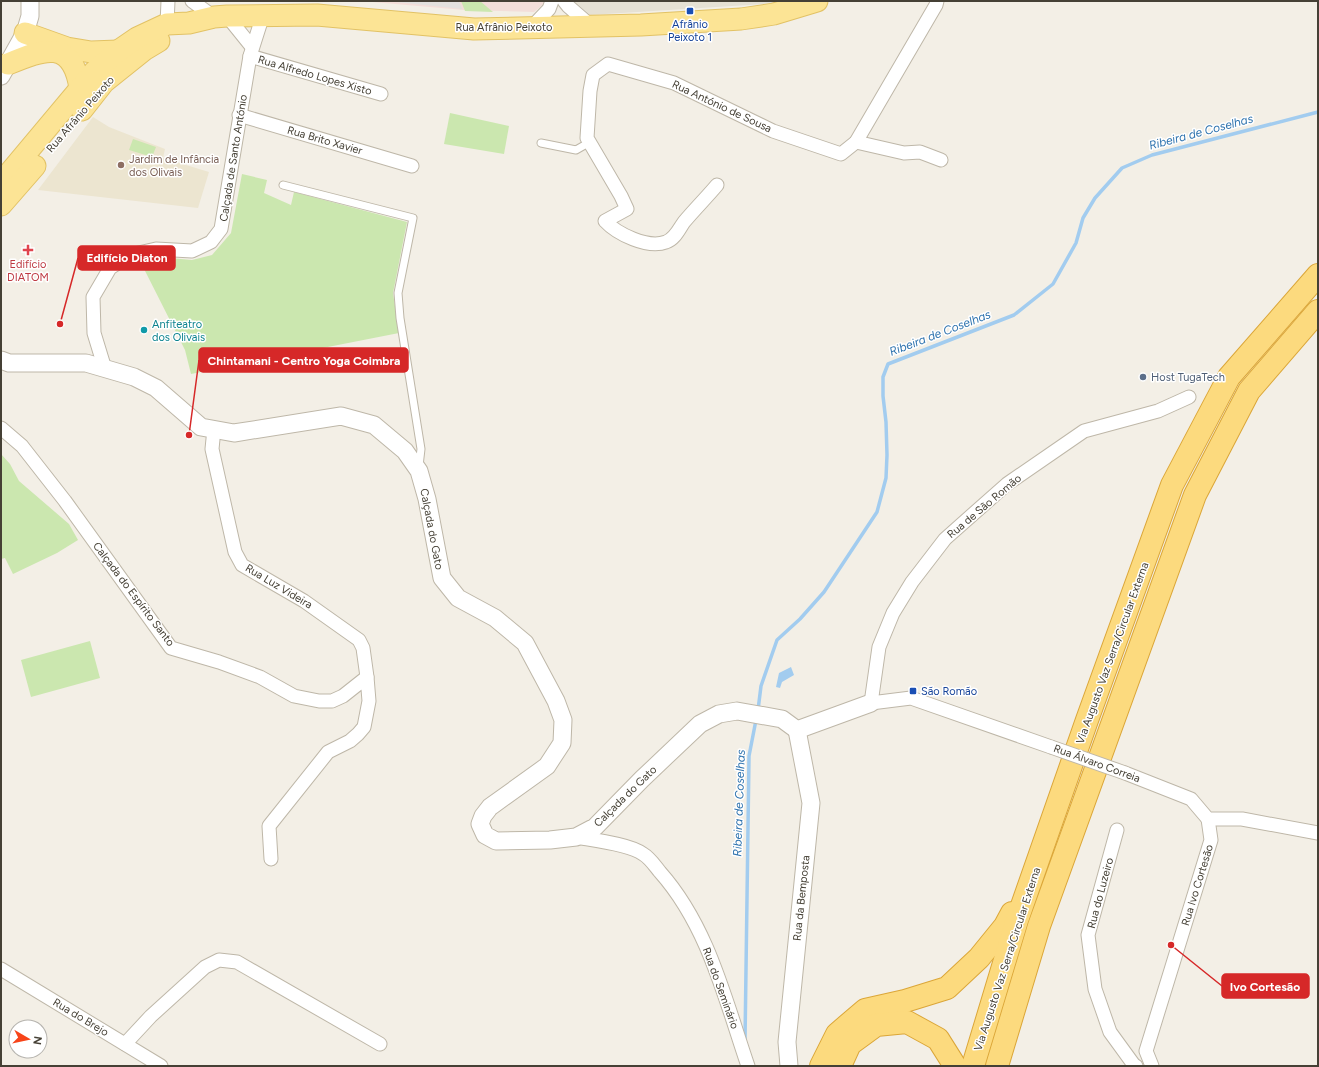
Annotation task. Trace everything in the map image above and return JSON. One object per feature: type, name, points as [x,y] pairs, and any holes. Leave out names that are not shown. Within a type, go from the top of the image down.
[{"type":"highway","name":"Via Augusto Vaz Serra/Circular Externa","points":[[973,1066],[1017,920],[1172,485],[1229,376],[1318,275]]},
{"type":"highway","name":"Via Augusto Vaz Serra/Circular Externa","points":[[996,1066],[1040,926],[1195,495],[1249,391],[1318,311]]},
{"type":"highway","points":[[821,1066],[837,1034],[864,1010],[905,1001],[947,988],[979,958],[1005,926],[1032,877]]},
{"type":"highway","points":[[1009,1066],[1012,1016]]},
{"type":"highway","points":[[840,1066],[850,1044],[876,1025],[906,1022],[938,1039],[955,1066]]},
{"type":"main road","name":"Rua Afrânio Peixoto","points":[[1,184],[94,72],[118,51],[137,38],[167,24],[189,23],[221,16],[262,14],[317,14],[474,29],[689,23],[741,19],[773,8],[817,1]]},
{"type":"main road","name":"Rua Afrânio Peixoto","points":[[1,205],[16,189],[104,82],[144,50],[189,23]]},
{"type":"main road","points":[[25,33],[67,48],[91,52],[118,51]]},
{"type":"main road","points":[[4,70],[32,54],[46,51],[60,52],[72,62],[78,75],[80,88]]},
{"type":"street","points":[[4,70],[25,33],[30,16],[30,1]]},
{"type":"street","points":[[167,24],[168,1]]},
{"type":"street","points":[[192,1],[221,16],[251,52]]},
{"type":"street","points":[[531,28],[549,9],[552,1]]},
{"type":"street","points":[[564,1],[591,26]]},
{"type":"street","name":"Rua António de Sousa","points":[[717,185],[684,223],[677,234],[667,242],[639,242],[611,227],[605,221],[627,209],[587,138],[590,91],[593,75],[608,64],[674,83],[773,131],[841,154],[856,142],[937,1]]},
{"type":"street","name":"Calçada de Santo António","points":[[105,369],[94,333],[92,297],[110,268],[130,255],[156,249],[192,251],[211,242],[221,229],[239,115],[251,52],[262,14]]},
{"type":"street","name":"Rua Alfredo Lopes Xisto","points":[[251,52],[381,94]]},
{"type":"street","name":"Rua Brito Xavier","points":[[239,115],[412,166]]},
{"type":"street","points":[[856,142],[904,153],[920,152],[941,160]]},
{"type":"street","name":"Calçada do Gato","points":[[1,360],[9,363],[86,363],[134,377],[156,388],[201,427],[234,433],[341,416],[374,425],[405,451],[419,471],[427,499],[442,578],[458,598],[495,618],[525,643],[556,700],[563,720],[562,743],[547,766],[490,807],[483,816],[480,824],[485,835],[496,841],[550,840],[576,837],[595,826],[700,724],[719,714],[737,711],[782,719],[797,730]]},
{"type":"street","name":"Rua de São Romão","points":[[871,703],[879,647],[893,613],[912,582],[945,539],[1006,484],[1084,432],[1158,411],[1189,397]]},
{"type":"street","name":"Calçada do Espírito Santo","points":[[1,428],[22,446],[65,501],[171,648],[219,662],[260,677],[294,696],[319,701],[332,701],[343,696],[367,676]]},
{"type":"street","name":"Rua Luz Videira","points":[[214,429],[212,449],[235,552],[242,565],[304,601],[359,640],[367,676]]},
{"type":"street","points":[[270,859],[269,826],[328,752],[350,741],[364,727],[369,701],[367,676]]},
{"type":"street","name":"Rua Álvaro Correia","points":[[871,703],[911,698],[1125,773],[1191,799],[1208,819]]},
{"type":"street","points":[[797,730],[871,703]]},
{"type":"street","name":"Rua da Bemposta","points":[[789,1066],[787,1042],[811,803],[797,730]]},
{"type":"street","points":[[1208,819],[1242,820],[1318,833]]},
{"type":"street","name":"Rua Ivo Cortesão","points":[[1146,1051],[1211,840],[1208,819]]},
{"type":"street","name":"Rua do Luzeiro","points":[[1117,830],[1088,935],[1095,989],[1110,1032],[1136,1066]]},
{"type":"street","name":"Rua do Seminário","points":[[576,837],[632,848],[643,853],[671,884],[682,900],[710,953],[748,1066]]},
{"type":"street","points":[[125,1044],[151,1016],[206,968],[219,960],[236,962],[380,1044]]},
{"type":"street","name":"Rua do Brejo","points":[[1,969],[161,1066]]},
{"type":"street","points":[[1121,1047],[1146,1051],[1152,1066]]},
{"type":"lane","points":[[541,143],[576,150],[590,142]]},
{"type":"lane","points":[[282,185],[413,218],[398,293],[401,324],[421,449],[419,471]]},
{"type":"shaded area","points":[[361,1],[547,1],[534,12],[464,10]]},
{"type":"shaded area","points":[[386,1],[459,1],[462,9]]},
{"type":"shaded area","points":[[574,1],[785,1],[779,3],[590,15]]},
{"type":"shaded area","name":"Jardim de Infância dos Olivais","points":[[93,117],[109,127],[165,149],[163,158],[209,172],[198,208],[38,190]]},
{"type":"green space","points":[[461,1],[480,1],[493,12],[465,11]]},
{"type":"green space","points":[[450,113],[509,126],[504,154],[444,144]]},
{"type":"green space","points":[[133,139],[156,147],[152,157],[129,150]]},
{"type":"green space","points":[[242,174],[267,180],[264,193],[291,205],[294,192],[407,222],[393,293],[399,333],[191,374],[185,350],[139,259],[159,257],[192,260],[212,255],[231,233]]},
{"type":"green space","points":[[1,454],[10,464],[19,481],[69,524],[78,540],[57,553],[13,574],[5,558],[1,559]]},
{"type":"green space","points":[[90,641],[100,678],[31,697],[21,660]]},
{"type":"water","points":[[791,667],[794,675],[782,682],[780,688],[776,687],[779,673]]},
{"type":"waterway","name":"Ribeira de Coselhas","points":[[758,710],[761,686],[777,640],[800,619],[824,592],[877,512],[886,478],[887,455],[883,377],[888,364],[1014,315],[1053,284],[1076,243],[1083,218],[1095,198],[1122,168],[1152,155],[1318,112]]},
{"type":"waterway","name":"Ribeira de Coselhas","points":[[745,1041],[749,756],[756,720]]},
{"type":"place","name":"Afrânio Peixoto 1","points":[[690,11]]},
{"type":"place","name":"Jardim de Infância dos Olivais","points":[[121,165]]},
{"type":"place","name":"Edifício DIATOM","points":[[28,250]]},
{"type":"place","name":"Edifício Diaton","points":[[60,324]]},
{"type":"place","name":"Anfiteatro dos Olivais","points":[[144,330]]},
{"type":"place","name":"Host TugaTech","points":[[1143,377]]},
{"type":"place","name":"Chintamani - Centro Yoga Coimbra","points":[[189,435]]},
{"type":"place","name":"São Romão","points":[[913,691]]},
{"type":"place","name":"Ivo Cortesão","points":[[1171,945]]}]
